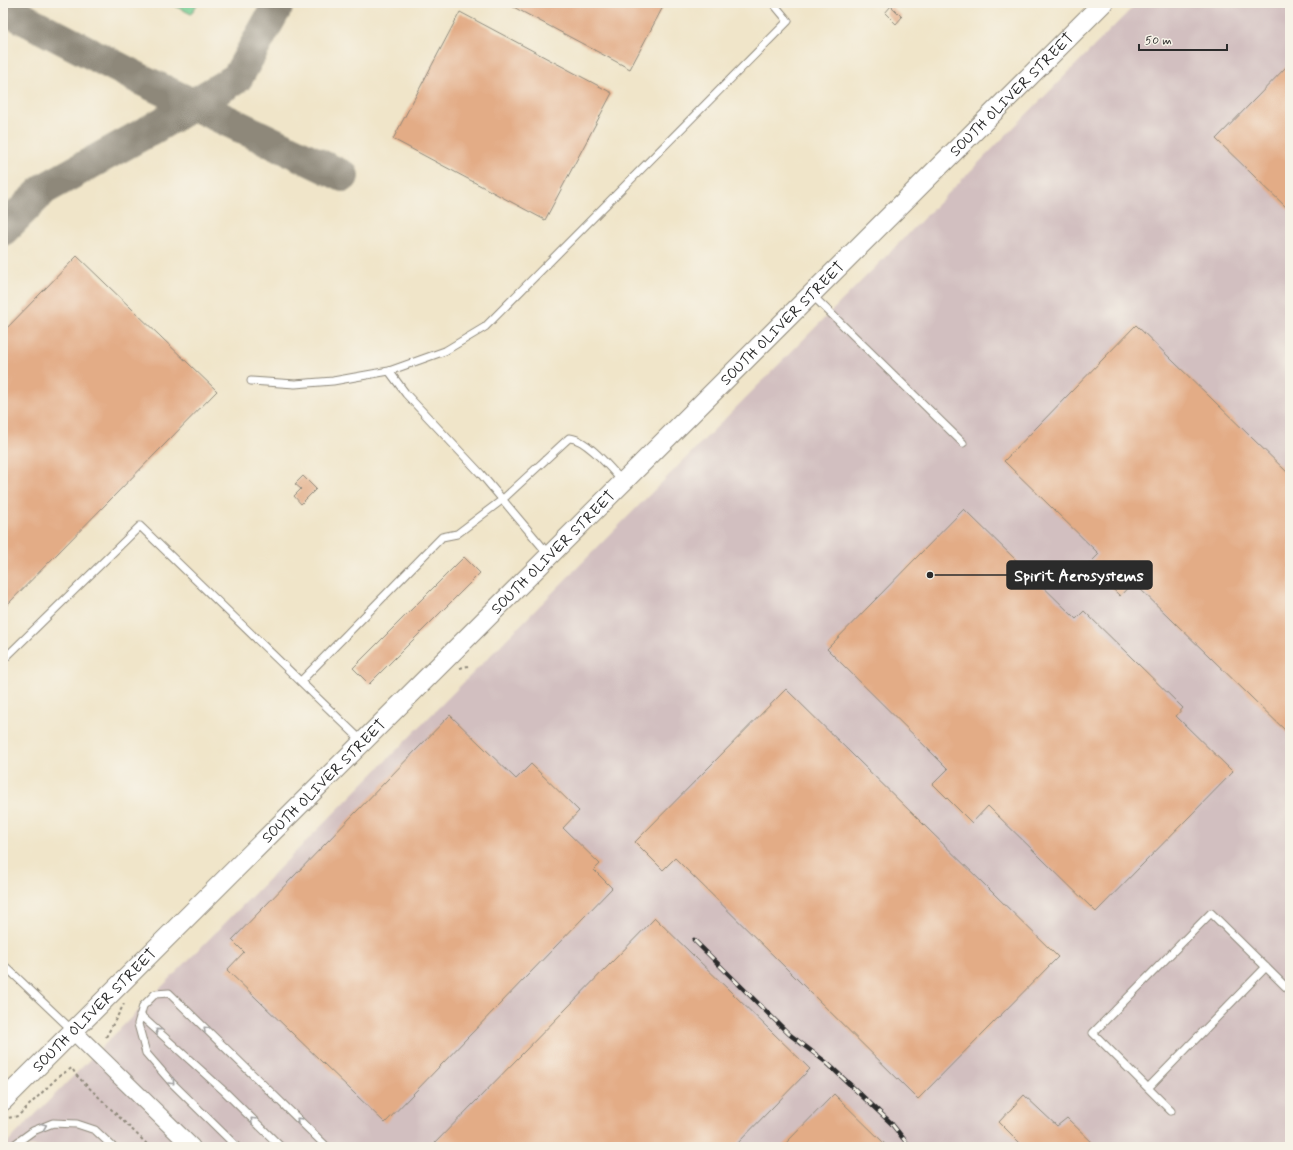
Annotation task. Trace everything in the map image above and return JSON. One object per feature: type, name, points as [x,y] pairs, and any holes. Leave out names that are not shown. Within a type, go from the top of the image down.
[{"type":"main road","name":"SOUTH OLIVER STREET","points":[[3,1101],[1103,3]]},
{"type":"street","points":[[73,1031],[192,1147]]},
{"type":"lane","points":[[251,381],[296,384],[333,381],[389,371],[445,351],[485,327],[788,21],[773,3]]},
{"type":"lane","points":[[812,295],[963,444]]},
{"type":"lane","points":[[389,371],[406,394],[481,474],[550,556]]},
{"type":"lane","points":[[301,681],[442,537],[457,534],[502,500],[569,438],[577,438],[595,453],[624,482]]},
{"type":"lane","points":[[3,660],[140,526],[363,743]]},
{"type":"lane","points":[[1171,1111],[1093,1032],[1211,913],[1290,991]]},
{"type":"lane","points":[[3,970],[6,967],[73,1031]]},
{"type":"lane","points":[[1148,1088],[1266,967]]},
{"type":"lane","points":[[238,1147],[172,1083],[146,1053],[138,1024],[143,1006],[155,994],[169,993],[327,1147]]},
{"type":"lane","points":[[140,1015],[224,1091],[281,1147]]},
{"type":"lane","points":[[11,1147],[33,1131],[53,1123],[77,1124],[95,1130],[113,1147]]},
{"type":"path","points":[[3,1120],[18,1116],[58,1076],[72,1068],[76,1076],[150,1147]]},
{"type":"shaded area","points":[[1137,3],[1290,3],[1290,1147],[3,1147]]},
{"type":"green space","points":[[169,3],[198,3],[191,14]]},
{"type":"building","points":[[506,3],[665,3],[630,69]]},
{"type":"building","points":[[891,6],[902,17],[896,24],[885,13]]},
{"type":"building","points":[[460,12],[612,93],[545,220],[393,139]]},
{"type":"building","points":[[1290,63],[1290,211],[1216,139]]},
{"type":"building","points":[[77,256],[217,391],[3,609],[3,332]]},
{"type":"building","points":[[1136,325],[1290,475],[1290,735],[1133,582],[1120,596],[1088,565],[1099,554],[1004,461]]},
{"type":"building","points":[[303,476],[316,489],[301,504],[294,496],[301,489],[295,484]]},
{"type":"building","points":[[964,509],[1076,619],[1084,611],[1183,708],[1176,716],[1233,772],[1096,912],[988,806],[972,823],[933,784],[948,769],[827,649]]},
{"type":"building","points":[[464,557],[480,573],[369,684],[353,668]]},
{"type":"building","points":[[786,689],[1058,957],[918,1099],[675,858],[663,870],[635,842]]},
{"type":"building","points":[[450,715],[516,779],[531,764],[579,811],[563,828],[600,864],[594,870],[612,888],[385,1123],[227,970],[244,952],[232,940]]},
{"type":"building","points":[[655,918],[810,1069],[734,1147],[431,1147]]},
{"type":"building","points":[[834,1094],[888,1147],[782,1147]]},
{"type":"building","points":[[1024,1095],[1057,1126],[1067,1118],[1097,1147],[1024,1147],[999,1122]]},
{"type":"taxiway","points":[[3,230],[44,189],[154,128],[237,78],[279,3]]},
{"type":"taxiway","points":[[3,8],[144,81],[343,176]]},
{"type":"railway","points":[[694,940],[789,1034],[827,1063],[891,1123],[910,1147]]},
{"type":"place","name":"Spirit Aerosystems","points":[[930,575]]}]
